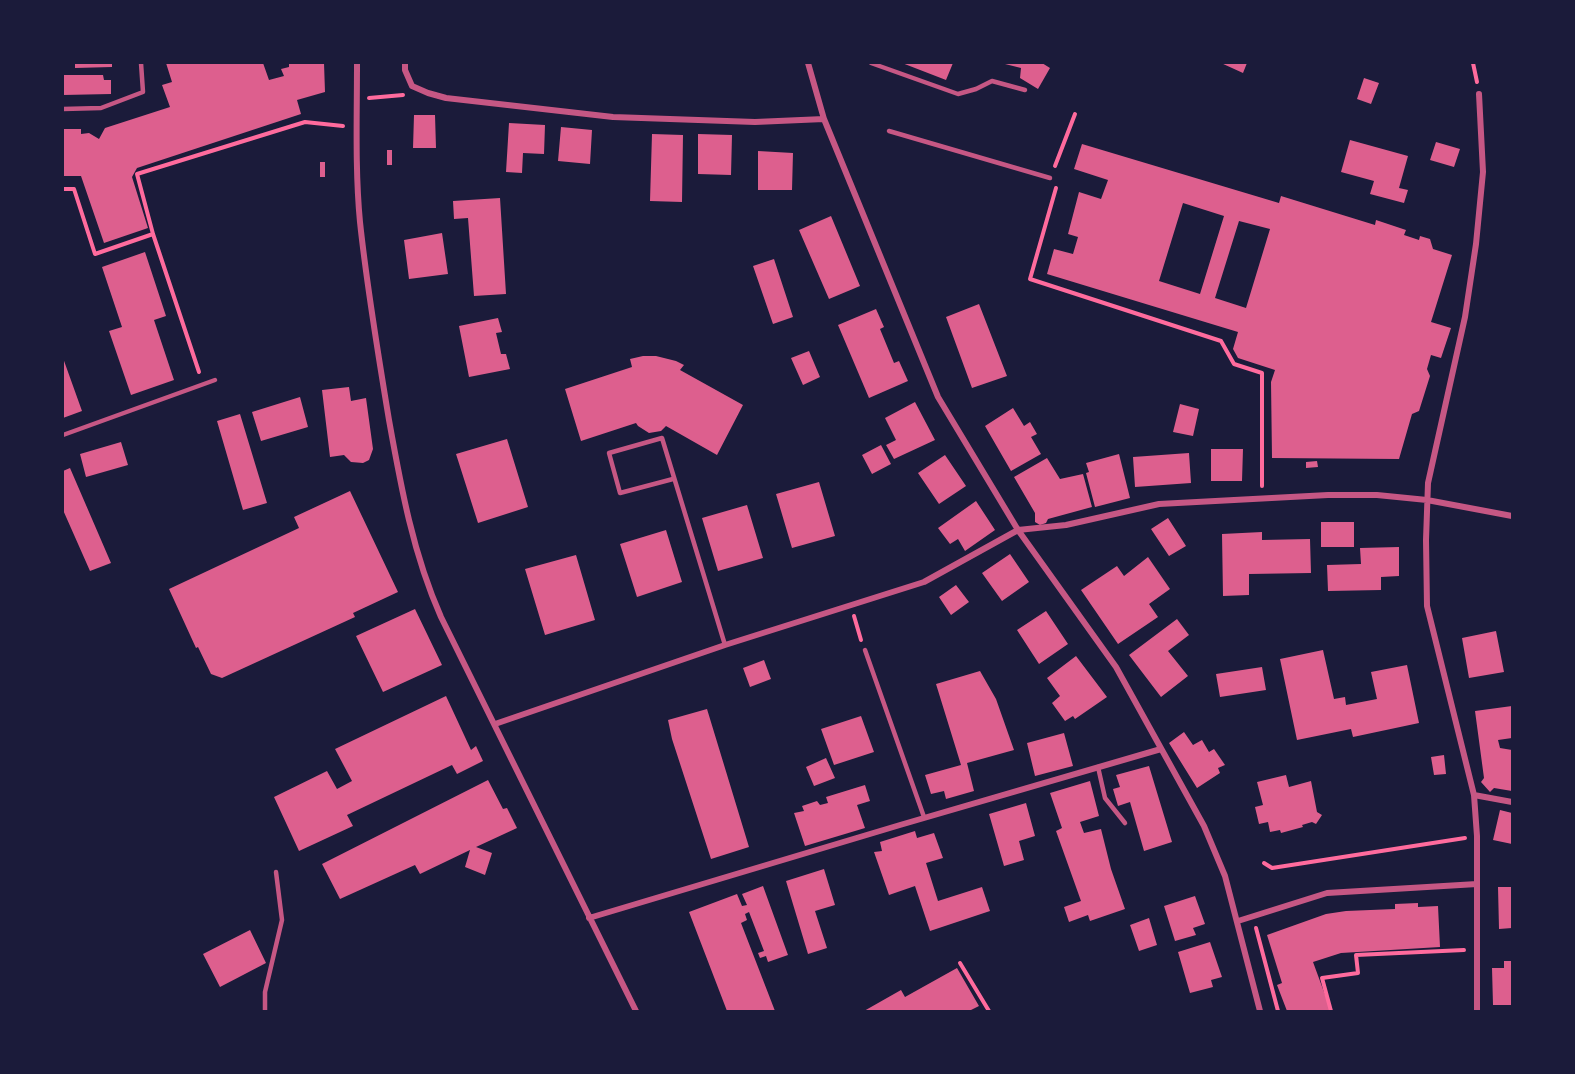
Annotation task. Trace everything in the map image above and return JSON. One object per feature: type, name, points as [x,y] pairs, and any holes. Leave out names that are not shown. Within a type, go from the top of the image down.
[{"type":"street","points":[[357,63],[360,220],[375,338],[406,508],[431,594],[636,1011]]},
{"type":"street","points":[[405,63],[405,70],[412,86],[428,93],[479,103],[613,117],[755,122],[824,119]]},
{"type":"street","points":[[808,63],[824,119],[938,397],[1018,530],[1116,667],[1204,826],[1225,876],[1260,1011]]},
{"type":"street","points":[[1477,1011],[1477,836],[1474,795],[1427,606],[1427,500],[1428,483],[1465,317],[1476,244],[1483,172],[1479,94]]},
{"type":"street","points":[[495,724],[725,645],[924,582],[1018,530],[1066,525],[1159,504],[1358,495],[1427,500],[1512,516]]},
{"type":"street","points":[[589,918],[1161,749]]},
{"type":"street","points":[[1474,795],[1512,802]]},
{"type":"street","points":[[1238,921],[1327,893],[1477,884]]},
{"type":"lane","points":[[63,109],[101,108],[143,92],[141,63]]},
{"type":"lane","points":[[871,63],[958,94],[992,81],[1025,90]]},
{"type":"lane","points":[[889,131],[1050,178]]},
{"type":"lane","points":[[63,435],[215,380]]},
{"type":"lane","points":[[673,479],[620,493],[609,453],[662,438],[725,645]]},
{"type":"lane","points":[[865,650],[924,818]]},
{"type":"lane","points":[[1098,767],[1105,798],[1125,823]]},
{"type":"lane","points":[[265,1011],[265,992],[282,920],[276,872]]},
{"type":"path","points":[[377,97],[399,95]]},
{"type":"path","points":[[1075,114],[1050,178],[1058,181],[1030,279],[1221,340],[1234,364],[1262,373],[1262,498]]},
{"type":"path","points":[[203,384],[153,234],[137,174],[305,122],[357,127]]},
{"type":"path","points":[[63,189],[74,189],[95,254],[153,234]]},
{"type":"path","points":[[854,619],[865,650]]},
{"type":"path","points":[[1264,863],[1272,868],[1477,836]]},
{"type":"path","points":[[1252,916],[1278,1011]]},
{"type":"path","points":[[1331,1011],[1322,978],[1358,973],[1356,955],[1477,949]]},
{"type":"path","points":[[960,963],[989,1011]]},
{"type":"building","points":[[75,63],[112,63],[112,67],[75,68]]},
{"type":"building","points":[[166,63],[263,63],[269,80],[284,76],[281,69],[289,67],[289,63],[324,63],[325,92],[297,100],[301,114],[137,168],[132,177],[148,228],[104,243],[81,176],[63,176],[63,129],[81,129],[81,134],[89,133],[99,139],[105,128],[170,107],[162,85],[172,82]]},
{"type":"building","points":[[902,63],[953,63],[946,80]]},
{"type":"building","points":[[1001,63],[1042,63],[1050,68],[1038,89],[1020,78],[1021,68]]},
{"type":"building","points":[[1221,63],[1247,63],[1243,73]]},
{"type":"building","points":[[63,75],[103,75],[104,80],[111,80],[111,94],[63,95]]},
{"type":"building","points":[[1364,78],[1379,83],[1371,104],[1357,99]]},
{"type":"building","points":[[414,115],[435,115],[436,148],[413,148]]},
{"type":"building","points":[[509,123],[545,125],[544,154],[523,153],[522,173],[506,172]]},
{"type":"building","points":[[561,127],[592,130],[590,164],[558,161]]},
{"type":"building","points":[[652,134],[683,135],[682,202],[650,201]]},
{"type":"building","points":[[698,134],[732,135],[731,175],[698,174]]},
{"type":"building","points":[[1350,140],[1408,156],[1399,188],[1408,190],[1404,203],[1370,194],[1374,181],[1341,172]]},
{"type":"building","points":[[1436,142],[1460,149],[1454,167],[1430,160]]},
{"type":"building","points":[[1082,144],[1279,203],[1281,196],[1375,225],[1376,220],[1406,230],[1404,235],[1419,240],[1420,236],[1430,239],[1433,249],[1452,255],[1431,322],[1451,328],[1441,358],[1431,355],[1427,369],[1430,376],[1419,411],[1412,414],[1399,459],[1272,458],[1271,382],[1275,370],[1238,358],[1233,349],[1238,332],[1047,274],[1054,249],[1073,254],[1078,237],[1068,234],[1079,192],[1101,199],[1108,180],[1074,169]],"holes":[[[1183,203],[1224,216],[1200,294],[1159,281]],[[1239,221],[1270,229],[1246,308],[1215,298]]]},
{"type":"building","points":[[387,150],[392,150],[392,165],[387,165]]},
{"type":"building","points":[[758,151],[793,153],[792,190],[758,190]]},
{"type":"building","points":[[320,162],[325,162],[325,177],[320,177]]},
{"type":"building","points":[[500,198],[506,294],[474,296],[468,218],[454,219],[453,201]]},
{"type":"building","points":[[831,216],[860,286],[829,299],[799,230]]},
{"type":"building","points":[[442,233],[448,274],[409,279],[404,240]]},
{"type":"building","points":[[145,252],[166,316],[154,320],[174,380],[131,395],[109,331],[122,327],[102,267]]},
{"type":"building","points":[[774,259],[793,317],[773,324],[753,266]]},
{"type":"building","points":[[979,304],[1007,376],[972,388],[946,317]]},
{"type":"building","points":[[876,309],[884,327],[880,329],[894,363],[899,361],[908,381],[869,398],[838,325]]},
{"type":"building","points":[[498,318],[502,332],[496,333],[501,354],[506,354],[510,369],[469,377],[459,326]]},
{"type":"building","points":[[809,351],[820,377],[803,385],[791,358]]},
{"type":"building","points":[[656,356],[676,361],[684,365],[680,370],[743,405],[717,455],[666,426],[661,431],[649,433],[636,423],[581,441],[565,389],[632,367],[630,359]]},
{"type":"building","points":[[63,358],[82,411],[63,418]]},
{"type":"building","points":[[349,387],[351,401],[366,398],[373,449],[369,460],[363,463],[351,462],[344,455],[330,457],[322,390]]},
{"type":"building","points":[[300,397],[308,427],[261,441],[252,412]]},
{"type":"building","points":[[915,402],[935,440],[894,459],[886,445],[896,440],[885,418]]},
{"type":"building","points":[[1180,404],[1199,409],[1193,436],[1173,432]]},
{"type":"building","points":[[1013,408],[1024,426],[1030,422],[1037,434],[1031,437],[1041,454],[1011,471],[985,426]]},
{"type":"building","points":[[240,414],[267,503],[243,510],[217,421]]},
{"type":"building","points":[[507,439],[528,507],[478,523],[456,454]]},
{"type":"building","points":[[121,442],[128,465],[86,477],[80,454]]},
{"type":"building","points":[[881,445],[891,464],[872,474],[862,455]]},
{"type":"building","points":[[1211,449],[1243,449],[1242,481],[1211,481]]},
{"type":"building","points":[[1189,453],[1191,483],[1135,487],[1133,457]]},
{"type":"building","points":[[1119,454],[1130,498],[1095,507],[1086,473],[1089,472],[1086,463]]},
{"type":"building","points":[[945,455],[966,486],[939,504],[918,473]]},
{"type":"building","points":[[1047,458],[1060,479],[1083,474],[1092,507],[1048,519],[1046,523],[1040,525],[1035,522],[1035,513],[1014,477]]},
{"type":"building","points":[[1317,461],[1318,467],[1306,468],[1306,462]]},
{"type":"building","points":[[70,468],[111,563],[90,571],[63,510],[63,471]]},
{"type":"building","points":[[819,482],[835,536],[792,548],[776,494]]},
{"type":"building","points":[[350,491],[398,592],[353,613],[355,617],[222,678],[211,674],[198,647],[196,648],[169,589],[299,528],[294,517]]},
{"type":"building","points":[[976,501],[995,530],[965,551],[958,539],[950,544],[938,528]]},
{"type":"building","points":[[747,505],[763,558],[718,571],[702,518]]},
{"type":"building","points":[[1168,518],[1186,546],[1169,556],[1151,529]]},
{"type":"building","points":[[1321,522],[1354,522],[1354,547],[1321,547]]},
{"type":"building","points":[[666,530],[682,582],[637,597],[620,544]]},
{"type":"building","points":[[1262,532],[1262,540],[1310,539],[1311,573],[1249,574],[1249,595],[1223,596],[1222,534]]},
{"type":"building","points":[[1399,547],[1399,576],[1381,577],[1381,590],[1328,591],[1327,565],[1361,564],[1360,548]]},
{"type":"building","points":[[1010,554],[1029,582],[1002,601],[982,573]]},
{"type":"building","points":[[576,555],[595,620],[545,635],[525,569]]},
{"type":"building","points":[[1148,557],[1170,589],[1149,604],[1158,617],[1118,644],[1081,590],[1117,566],[1124,576]]},
{"type":"building","points":[[956,585],[969,602],[951,615],[939,597]]},
{"type":"building","points":[[415,609],[442,665],[383,692],[356,636]]},
{"type":"building","points":[[1046,611],[1068,644],[1039,664],[1017,630]]},
{"type":"building","points":[[1177,619],[1189,635],[1168,651],[1188,676],[1161,697],[1129,655]]},
{"type":"building","points":[[1496,631],[1504,672],[1469,678],[1462,638]]},
{"type":"building","points":[[1323,650],[1334,699],[1345,697],[1346,705],[1377,699],[1371,672],[1407,665],[1419,723],[1353,737],[1351,729],[1297,740],[1280,659]]},
{"type":"building","points":[[1076,656],[1107,697],[1075,719],[1073,716],[1065,721],[1052,703],[1060,696],[1047,678]]},
{"type":"building","points":[[764,660],[771,679],[750,687],[743,668]]},
{"type":"building","points":[[1262,667],[1266,690],[1220,697],[1216,674]]},
{"type":"building","points":[[980,671],[996,699],[1014,750],[967,763],[974,791],[946,799],[944,791],[931,794],[925,775],[961,765],[936,684]]},
{"type":"building","points":[[446,696],[471,750],[476,746],[483,761],[457,774],[452,765],[347,815],[353,826],[299,851],[274,797],[327,771],[337,789],[352,781],[335,749]]},
{"type":"building","points":[[1512,706],[1512,738],[1498,740],[1500,748],[1512,750],[1512,791],[1494,788],[1490,792],[1481,782],[1484,778],[1475,711]]},
{"type":"building","points":[[707,709],[749,847],[711,859],[668,720]]},
{"type":"building","points":[[861,716],[874,752],[834,765],[821,729]]},
{"type":"building","points":[[1184,732],[1193,745],[1202,740],[1209,752],[1214,749],[1225,765],[1218,768],[1220,773],[1197,788],[1169,743]]},
{"type":"building","points":[[1064,733],[1073,766],[1035,776],[1027,743]]},
{"type":"building","points":[[1444,755],[1446,774],[1434,775],[1431,757]]},
{"type":"building","points":[[826,758],[835,778],[814,786],[806,767]]},
{"type":"building","points":[[1149,766],[1172,842],[1144,851],[1130,802],[1118,806],[1113,789],[1120,787],[1116,775]]},
{"type":"building","points":[[1286,775],[1289,787],[1311,781],[1317,812],[1322,815],[1316,824],[1312,822],[1281,833],[1280,830],[1270,832],[1268,822],[1259,824],[1255,807],[1263,805],[1257,782]]},
{"type":"building","points":[[488,780],[503,809],[507,808],[517,828],[476,847],[492,853],[485,875],[465,867],[470,850],[420,874],[415,865],[340,899],[322,864]]},
{"type":"building","points":[[1090,781],[1099,816],[1080,822],[1084,833],[1101,829],[1111,869],[1125,909],[1090,921],[1088,915],[1069,922],[1064,907],[1081,901],[1056,831],[1062,828],[1050,793]]},
{"type":"building","points":[[865,785],[870,801],[857,805],[865,828],[805,846],[794,813],[804,811],[802,806],[817,801],[820,805],[828,803],[826,797]]},
{"type":"building","points":[[1026,803],[1035,836],[1019,841],[1024,860],[1004,866],[989,814]]},
{"type":"building","points":[[1500,810],[1512,813],[1512,844],[1493,840]]},
{"type":"building","points":[[915,831],[917,838],[934,833],[943,858],[926,863],[938,901],[982,887],[990,911],[930,931],[915,886],[889,895],[874,852],[882,851],[880,842]]},
{"type":"building","points":[[824,869],[835,905],[815,911],[827,948],[808,954],[786,881]]},
{"type":"building","points":[[763,886],[788,955],[768,962],[766,956],[760,958],[758,953],[764,951],[749,912],[745,914],[747,920],[741,923],[775,1011],[727,1011],[689,912],[737,894],[742,906],[747,905],[742,894]]},
{"type":"building","points":[[1498,887],[1512,887],[1512,928],[1499,929]]},
{"type":"building","points":[[1195,896],[1205,924],[1193,928],[1196,935],[1175,941],[1164,906]]},
{"type":"building","points":[[1418,903],[1418,907],[1438,906],[1440,947],[1341,953],[1313,962],[1331,1011],[1287,1011],[1277,985],[1282,983],[1267,935],[1326,914],[1395,909],[1395,904]]},
{"type":"building","points":[[1149,918],[1157,945],[1139,951],[1130,925]]},
{"type":"building","points":[[250,930],[266,963],[220,987],[203,954]]},
{"type":"building","points":[[1210,942],[1222,977],[1211,980],[1213,987],[1190,993],[1178,952]]},
{"type":"building","points":[[1504,961],[1512,961],[1512,1005],[1493,1005],[1492,968],[1504,968]]},
{"type":"building","points":[[957,968],[979,1006],[969,1011],[864,1011],[901,990],[905,997]]}]
